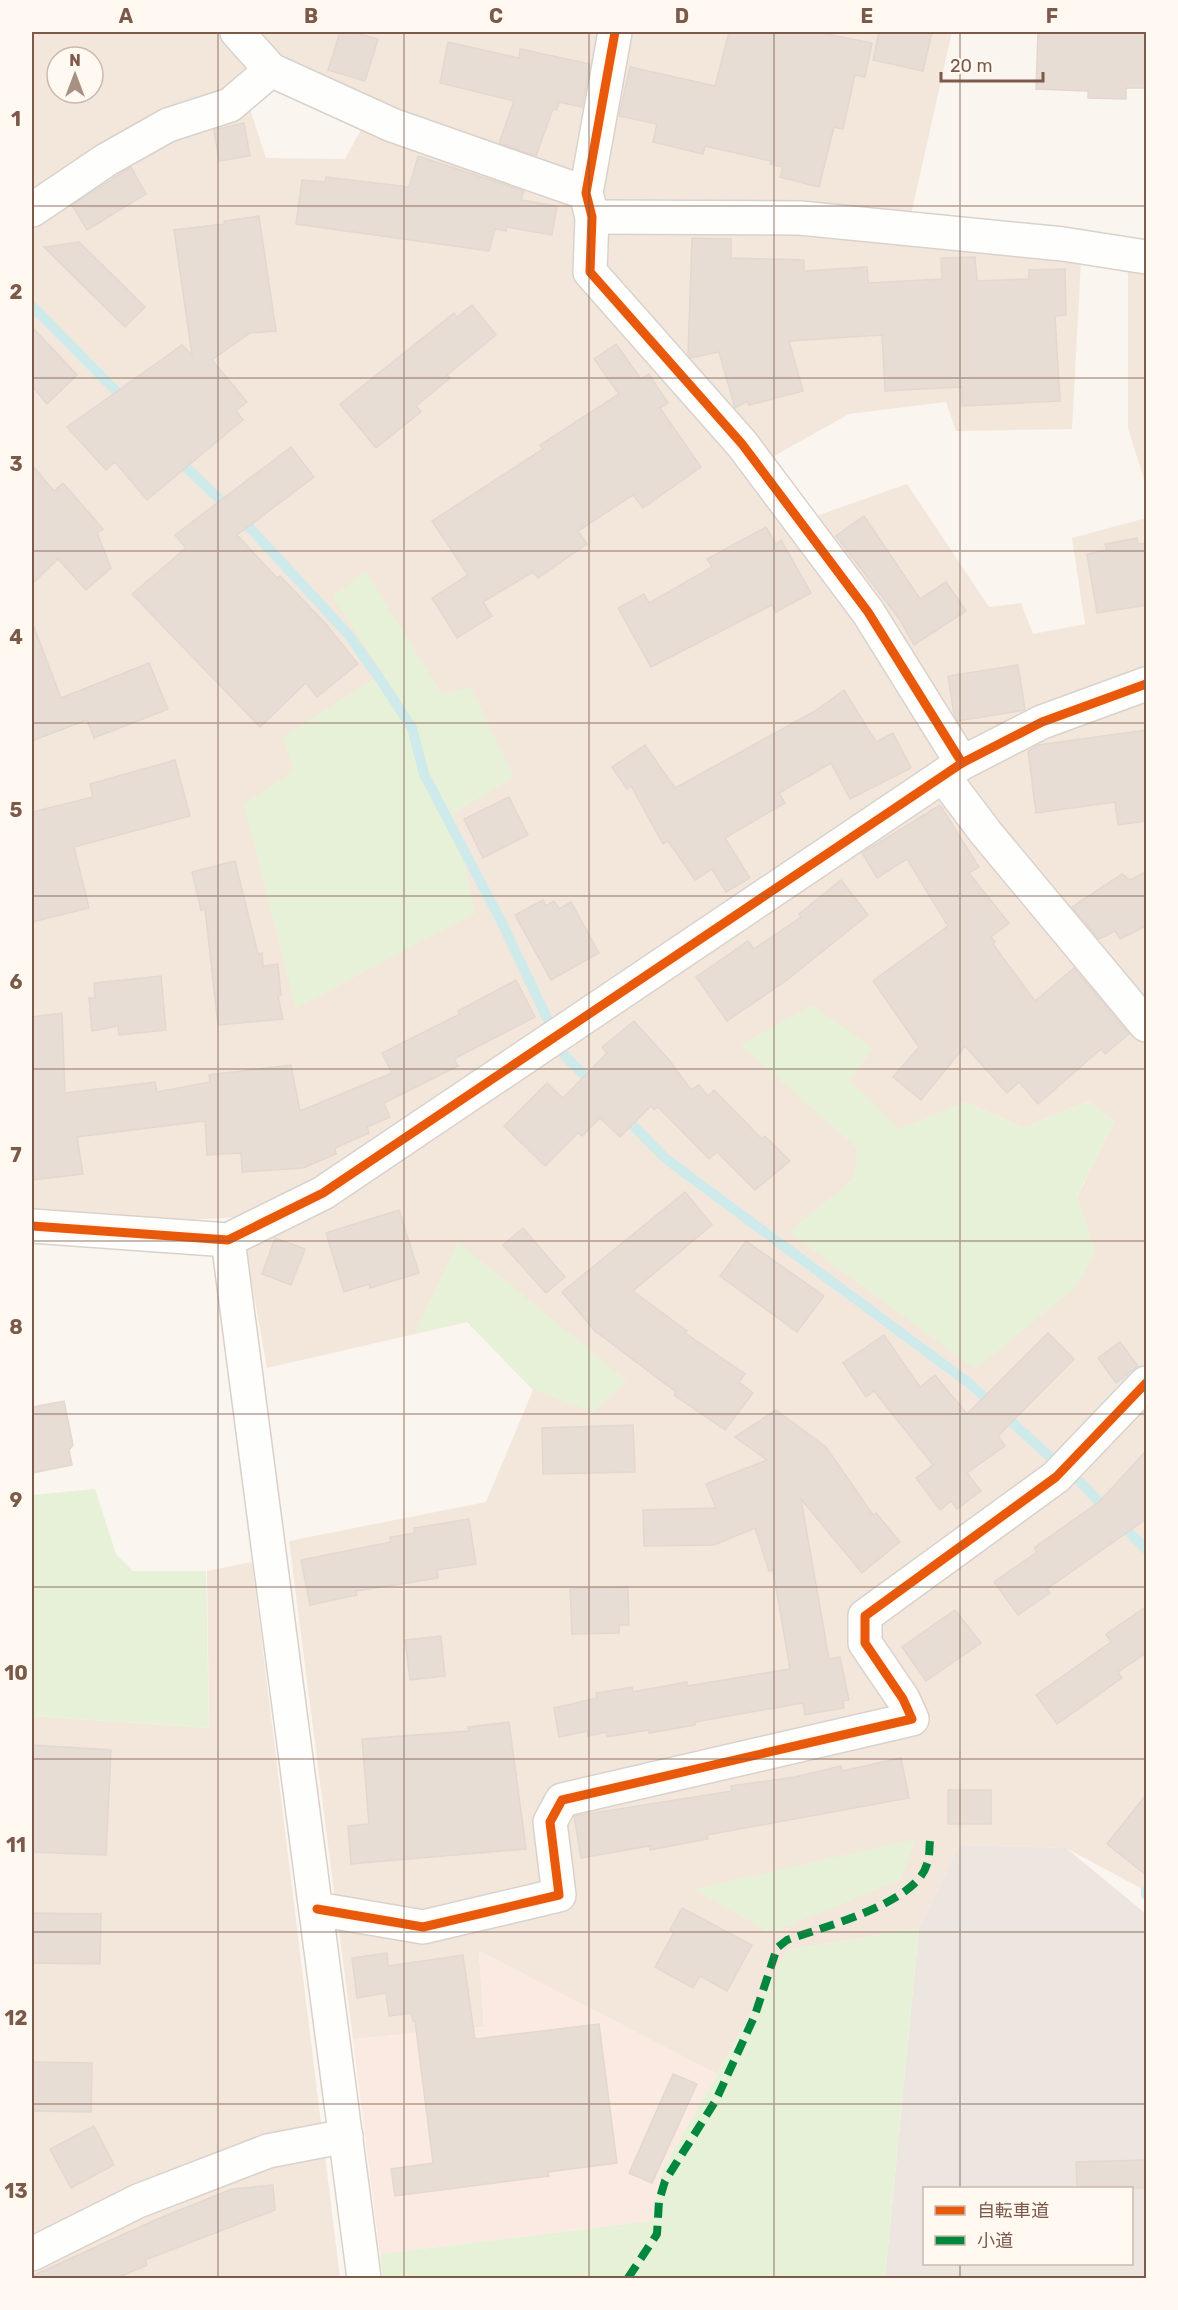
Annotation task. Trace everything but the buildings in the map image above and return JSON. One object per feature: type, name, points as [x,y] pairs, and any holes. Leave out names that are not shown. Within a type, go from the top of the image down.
[{"type":"street","points":[[237,32],[271,70],[392,125],[589,205],[800,218],[1063,244],[1146,257]]},
{"type":"street","points":[[615,32],[589,205],[590,272],[742,444],[868,612],[993,842],[1146,1025]]},
{"type":"street","points":[[32,210],[106,160],[168,125],[230,105],[271,70]]},
{"type":"street","points":[[32,1226],[228,1240],[323,1193],[953,770],[1042,722],[1146,684]]},
{"type":"street","points":[[228,1240],[364,2278]]},
{"type":"street","points":[[317,1909],[423,1927],[559,1895],[550,1822],[562,1800],[912,1719],[903,1699],[865,1643],[865,1616],[1056,1477],[1146,1383]]},
{"type":"street","points":[[32,2254],[138,2200],[258,2155],[346,2136]]},
{"type":"shaded area","points":[[32,32],[952,32],[911,215],[1081,260],[1072,429],[956,431],[946,402],[849,414],[774,456],[816,516],[907,484],[989,607],[1021,603],[1033,634],[1085,624],[1072,538],[1146,518],[1146,1891],[1066,1848],[959,1845],[919,1928],[788,1950],[717,2074],[479,1951],[484,2027],[353,2039],[289,1541],[486,1502],[533,1390],[467,1322],[267,1368],[240,1217],[170,1221],[32,1212]],"holes":[[[278,85],[363,126],[345,159],[266,158],[250,109]],[[1089,1101],[1114,1122],[1077,1197],[1095,1252],[790,1232],[854,1179],[965,1102],[1024,1128]]]},
{"type":"shaded area","points":[[1128,269],[1146,271],[1146,486],[1128,428]]},
{"type":"shaded area","points":[[252,1562],[340,2278],[32,2278],[32,1716],[209,1728],[207,1571]]},
{"type":"shaded area","points":[[959,1845],[1066,1848],[1146,1914],[1146,2278],[885,2278],[919,1928]]},
{"type":"shaded area","points":[[479,1951],[717,2074],[664,2167],[651,2221],[380,2254],[353,2039],[484,2027]]},
{"type":"green space","points":[[366,572],[442,694],[470,687],[514,777],[454,813],[475,913],[296,1008],[244,804],[294,771],[283,737],[383,673],[332,596]]},
{"type":"green space","points":[[812,1005],[873,1049],[849,1081],[899,1129],[965,1102],[1024,1128],[1089,1101],[1114,1122],[1077,1196],[1095,1252],[1075,1288],[975,1369],[789,1232],[854,1179],[857,1148],[741,1045]]},
{"type":"green space","points":[[458,1242],[627,1381],[593,1412],[534,1390],[467,1322],[415,1333]]},
{"type":"green space","points":[[95,1489],[116,1554],[133,1571],[206,1571],[209,1728],[32,1716],[32,1495]]},
{"type":"green space","points":[[916,1839],[900,1880],[770,1933],[694,1889]]},
{"type":"green space","points":[[919,1928],[885,2278],[383,2278],[380,2254],[651,2221],[664,2167],[788,1950]]},
{"type":"waterway","points":[[32,306],[126,401]]},
{"type":"waterway","points":[[176,458],[249,527],[348,634],[382,682],[412,728],[424,774],[501,921],[548,1020]]},
{"type":"waterway","points":[[564,1055],[593,1084]]},
{"type":"waterway","points":[[623,1115],[666,1159],[969,1383],[1049,1456]]},
{"type":"waterway","points":[[1080,1482],[1109,1512]]},
{"type":"waterway","points":[[1120,1523],[1146,1549]]},
{"type":"waterway","points":[[1146,1890],[1146,1895]]},
{"type":"marked path","points":[[628,2278],[657,2234],[659,2201],[665,2181],[716,2100],[755,2015],[777,1948],[787,1940],[866,1912],[905,1891],[919,1878],[927,1864],[930,1841]]},
{"type":"cycle path","points":[[615,32],[586,193],[592,217],[590,272],[742,444],[868,612],[962,763]]},
{"type":"cycle path","points":[[32,1226],[228,1240],[323,1193],[962,763],[1042,722],[1146,684]]},
{"type":"cycle path","points":[[317,1909],[423,1927],[559,1895],[550,1822],[562,1800],[912,1719],[903,1699],[865,1643],[865,1616],[1056,1477],[1146,1383]]}]
